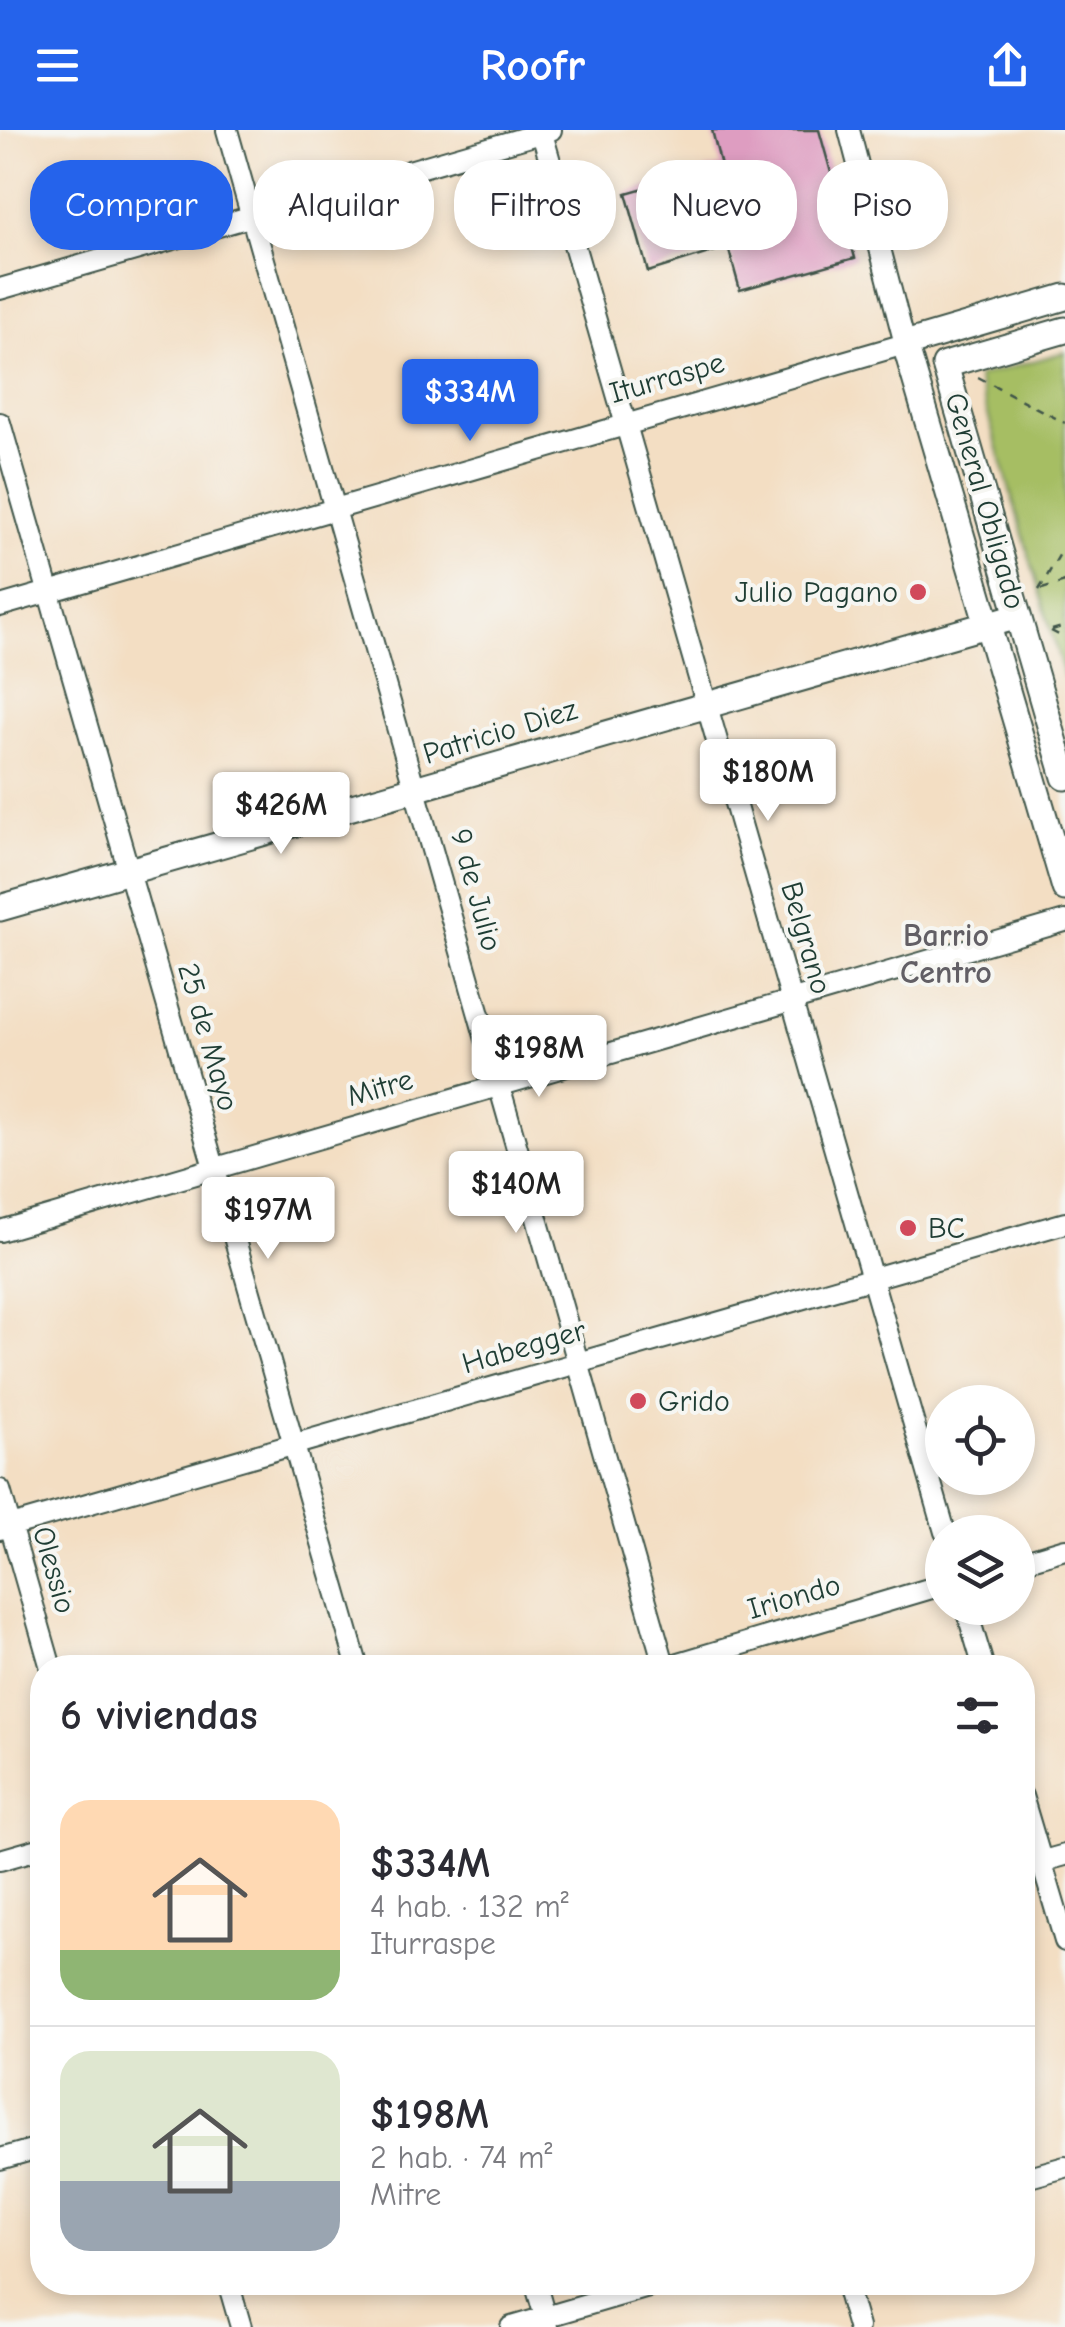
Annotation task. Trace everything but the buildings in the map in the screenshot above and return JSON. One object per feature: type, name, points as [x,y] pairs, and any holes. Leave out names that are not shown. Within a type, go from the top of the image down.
[{"type":"main road","name":"Iturraspe","points":[[905,344],[1065,297]]},
{"type":"main road","points":[[1065,330],[945,365],[1065,776]]},
{"type":"main road","name":"General Obligado","points":[[905,344],[1065,888]]},
{"type":"main road","name":"Patricio Diez","points":[[0,908],[1018,616]]},
{"type":"street","name":"9 de Julio","points":[[227,130],[661,1655]]},
{"type":"street","name":"General Obligado","points":[[849,130],[905,344]]},
{"type":"street","points":[[0,289],[545,131]]},
{"type":"street","name":"Belgrano","points":[[545,131],[940,1515]]},
{"type":"street","name":"Iturraspe","points":[[0,606],[905,344]]},
{"type":"street","name":"25 de Mayo","points":[[0,424],[354,1655]]},
{"type":"street","name":"Mitre","points":[[0,1230],[1065,921]]},
{"type":"street","name":"Habegger","points":[[5,1527],[1065,1223]]},
{"type":"street","name":"Olessio","points":[[0,1490],[5,1527],[47,1655]]},
{"type":"street","points":[[1035,1558],[1065,1549]]},
{"type":"street","name":"Iriondo","points":[[704,1655],[925,1589]]},
{"type":"street","points":[[971,1625],[980,1655]]},
{"type":"street","points":[[0,1860],[30,1851]]},
{"type":"street","points":[[1035,1863],[1065,1855]]},
{"type":"street","points":[[1035,1871],[1065,1941]]},
{"type":"street","points":[[0,2159],[30,2150]]},
{"type":"street","points":[[1035,2175],[1065,2167]]},
{"type":"street","points":[[232,2295],[241,2327]]},
{"type":"street","points":[[539,2295],[547,2322]]},
{"type":"street","points":[[511,2327],[547,2322],[627,2295]]},
{"type":"street","points":[[849,2295],[858,2327]]},
{"type":"path","points":[[977,377],[1065,422]]},
{"type":"path","points":[[1065,544],[1039,590],[1065,582]]},
{"type":"path","points":[[1065,626],[1051,630],[1065,638]]},
{"type":"green space","points":[[1065,352],[1065,679],[977,377]]},
{"type":"place","name":"Julio Pagano","points":[[918,592]]},
{"type":"place","name":"BC","points":[[908,1228]]},
{"type":"place","name":"Grido","points":[[638,1401]]},
{"type":"district","name":"Barrio Centro","points":[[946,954]]}]
